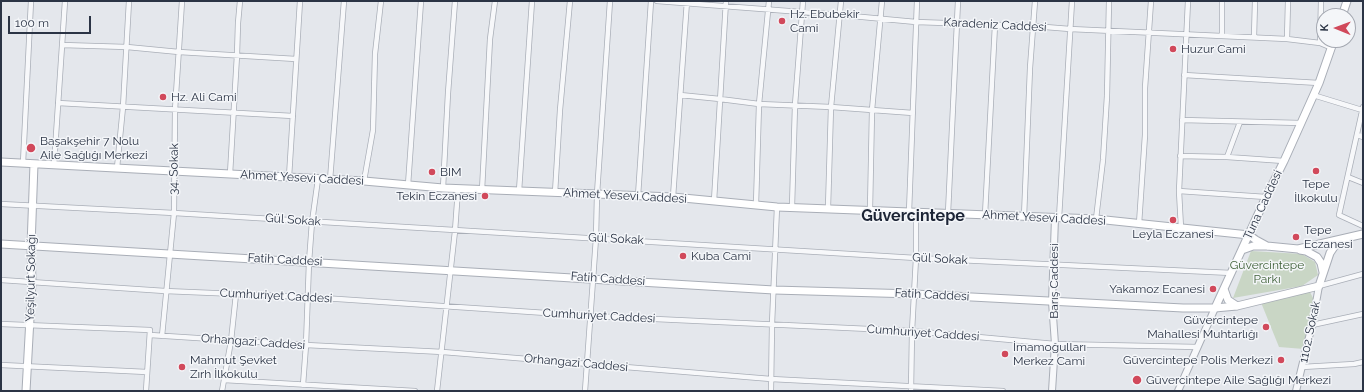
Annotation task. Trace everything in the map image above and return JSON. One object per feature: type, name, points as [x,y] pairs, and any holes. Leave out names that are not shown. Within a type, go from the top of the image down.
[{"type":"main road","name":"Tuna Caddesi","points":[[1215,308],[1284,161],[1319,83],[1332,48]]},
{"type":"main road","name":"Ahmet Yesevi Caddesi","points":[[1,162],[364,181],[458,189],[673,197],[777,207],[1096,219],[1249,235]]},
{"type":"main road","name":"Yeşilyurt Sokağı","points":[[26,391],[32,282],[31,246],[34,164]]},
{"type":"main road","points":[[1256,220],[1256,232],[1264,244]]},
{"type":"main road","points":[[1298,249],[1363,234]]},
{"type":"main road","points":[[1249,235],[1264,244]]},
{"type":"main road","name":"1102. Sokak","points":[[1319,286],[1330,254],[1334,247],[1342,239]]},
{"type":"main road","name":"Fatih Caddesi","points":[[1,244],[774,290],[914,294],[1183,308],[1237,306],[1319,286]]},
{"type":"main road","points":[[1242,250],[1264,244],[1306,251],[1317,257],[1321,263],[1323,272]]},
{"type":"main road","points":[[1224,289],[1228,300],[1237,306]]},
{"type":"street","points":[[23,163],[31,1]]},
{"type":"street","points":[[54,165],[65,1]]},
{"type":"street","points":[[117,168],[123,107],[129,1]]},
{"type":"street","name":"34. Sokak","points":[[162,336],[165,291],[171,254],[174,213],[175,110],[182,1]]},
{"type":"street","points":[[230,174],[240,1]]},
{"type":"street","points":[[289,177],[300,1]]},
{"type":"street","points":[[330,180],[344,1]]},
{"type":"street","points":[[364,181],[373,130],[375,54],[381,1]]},
{"type":"street","points":[[408,185],[421,1]]},
{"type":"street","points":[[443,188],[455,1]]},
{"type":"street","points":[[482,190],[490,39],[495,1]]},
{"type":"street","points":[[520,191],[532,1]]},
{"type":"street","points":[[555,193],[560,110],[570,1]]},
{"type":"street","points":[[585,391],[610,1]]},
{"type":"street","points":[[638,196],[651,1]]},
{"type":"street","name":"Karadeniz Caddesi","points":[[657,1],[726,4],[916,22],[1254,37],[1316,43]]},
{"type":"street","points":[[756,205],[759,104],[769,1]]},
{"type":"street","points":[[792,207],[794,105],[803,1]]},
{"type":"street","points":[[828,208],[831,107],[841,15],[841,1]]},
{"type":"street","points":[[870,210],[872,110],[882,19],[882,1]]},
{"type":"street","points":[[911,389],[912,331],[916,258],[913,212],[913,113],[918,1]]},
{"type":"street","points":[[948,214],[958,1]]},
{"type":"street","points":[[1024,217],[1035,1]]},
{"type":"street","points":[[1057,218],[1072,1]]},
{"type":"street","points":[[1096,219],[1103,160],[1107,96],[1109,1]]},
{"type":"street","points":[[1139,224],[1145,136],[1145,88],[1150,33],[1151,1]]},
{"type":"street","points":[[1181,228],[1179,191],[1180,156],[1188,1]]},
{"type":"street","points":[[1222,1],[1222,36]]},
{"type":"street","points":[[1254,37],[1255,1]]},
{"type":"street","points":[[1286,39],[1288,1]]},
{"type":"street","points":[[673,197],[687,2]]},
{"type":"street","points":[[714,201],[726,4]]},
{"type":"street","points":[[985,215],[995,25]]},
{"type":"street","points":[[62,45],[126,47],[179,52],[296,59]]},
{"type":"street","points":[[1184,75],[1319,83]]},
{"type":"street","points":[[680,95],[759,104],[831,107],[913,113]]},
{"type":"street","points":[[1313,96],[1362,109],[1339,215],[1363,226]]},
{"type":"street","points":[[58,103],[292,116]]},
{"type":"street","points":[[1182,120],[1301,123]]},
{"type":"street","points":[[1227,157],[1240,122]]},
{"type":"street","points":[[1357,135],[1363,137]]},
{"type":"street","points":[[1180,156],[1227,157],[1284,161]]},
{"type":"street","points":[[1348,178],[1363,183]]},
{"type":"street","points":[[303,385],[309,262],[312,222],[318,179]]},
{"type":"street","points":[[438,391],[458,189]]},
{"type":"street","points":[[1179,191],[1266,197]]},
{"type":"street","name":"Gül Sokak","points":[[1,204],[174,213],[916,258],[1232,273]]},
{"type":"street","points":[[771,391],[777,207]]},
{"type":"street","name":"Barış Caddesi","points":[[1052,391],[1056,344],[1052,302],[1053,264],[1057,218]]},
{"type":"street","points":[[1319,286],[1363,274]]},
{"type":"street","name":"Cumhuriyet Caddesi","points":[[1,280],[591,316],[912,331],[1056,344],[1198,347]]},
{"type":"street","name":"1102. Sokak","points":[[1296,391],[1312,325],[1319,286]]},
{"type":"street","points":[[222,391],[231,341],[236,294]]},
{"type":"street","name":"Tuna Caddesi","points":[[1178,391],[1215,308]]},
{"type":"street","points":[[1312,325],[1363,314]]},
{"type":"street","name":"Orhangazi Caddesi","points":[[1,324],[150,333],[162,336],[306,346],[443,352],[911,389],[1003,391]]},
{"type":"street","points":[[146,391],[150,333]]},
{"type":"street","points":[[1302,367],[1354,364],[1363,362]]},
{"type":"street","points":[[1354,364],[1363,366]]},
{"type":"street","points":[[1,365],[147,372]]},
{"type":"street","points":[[224,380],[415,391]]},
{"type":"green space","name":"Güvercintepe Parkı","points":[[1251,251],[1302,254],[1315,262],[1318,275],[1302,286],[1233,298]]},
{"type":"green space","points":[[1310,292],[1314,300],[1304,349],[1279,347],[1260,300]]},
{"type":"place","name":"Hz. Ebubekir Cami","points":[[782,21]]},
{"type":"place","name":"Huzur Cami","points":[[1173,49]]},
{"type":"place","name":"Hz. Ali Cami","points":[[163,97]]},
{"type":"place","name":"Başakşehir 7 Nolu Aile Sağlığı Merkezi","points":[[31,148]]},
{"type":"place","name":"Tepe İlkokulu","points":[[1316,171]]},
{"type":"place","name":"BIM","points":[[432,172]]},
{"type":"place","name":"Tekin Eczanesi","points":[[485,196]]},
{"type":"place","name":"Leyla Eczanesi","points":[[1173,220]]},
{"type":"place","name":"Tepe Eczanesi","points":[[1296,237]]},
{"type":"place","name":"Kuba Cami","points":[[683,256]]},
{"type":"place","name":"Yakamoz Ecanesi","points":[[1213,289]]},
{"type":"place","name":"Güvercintepe Mahallesi Muhtarlığı","points":[[1266,327]]},
{"type":"place","name":"İmamoğulları Merkez Cami","points":[[1005,354]]},
{"type":"place","name":"Güvercintepe Polis Merkezi","points":[[1281,360]]},
{"type":"place","name":"Mahmut Şevket Zırh İlkokulu","points":[[182,367]]},
{"type":"place","name":"Güvercintepe Aile Sağlığı Merkezi","points":[[1137,380]]},
{"type":"district","name":"Güvercintepe","points":[[913,216]]}]
